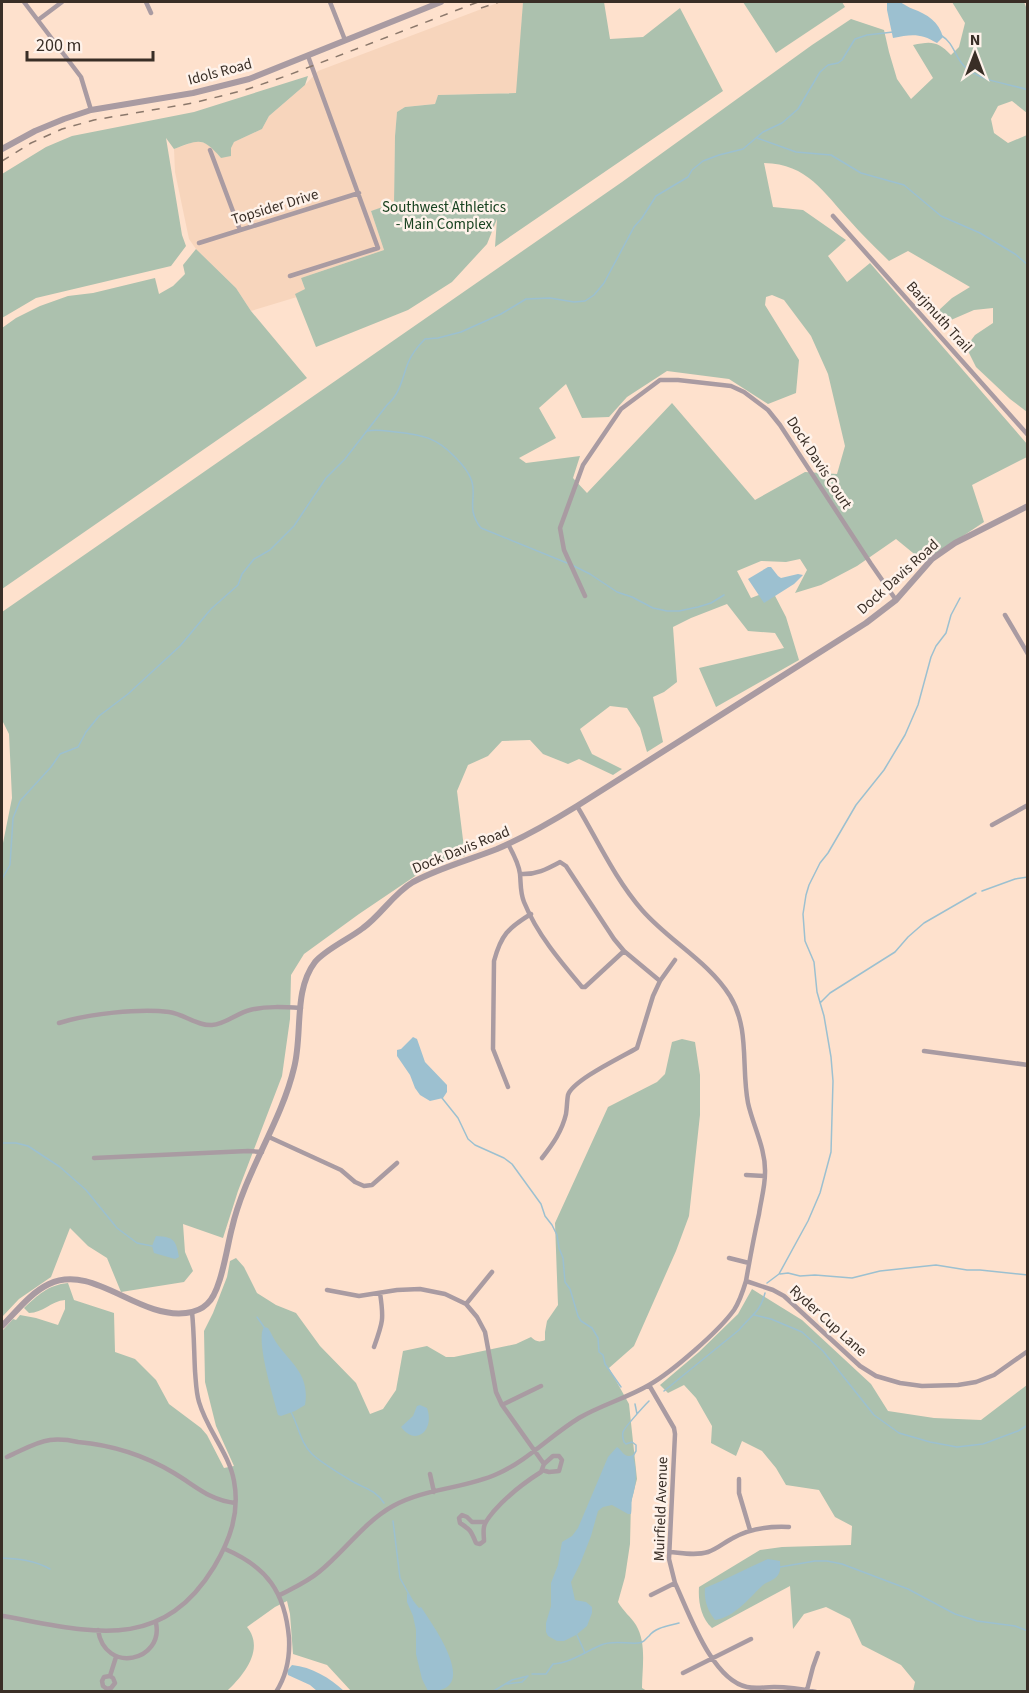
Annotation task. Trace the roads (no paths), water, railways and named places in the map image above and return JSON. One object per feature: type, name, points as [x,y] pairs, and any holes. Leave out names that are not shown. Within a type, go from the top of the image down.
[{"type":"street","points":[[24,2],[81,77],[91,110]]},
{"type":"street","points":[[38,20],[62,2]]},
{"type":"street","points":[[146,2],[151,13]]},
{"type":"street","points":[[330,2],[345,40]]},
{"type":"street","name":"Idols Road","points":[[2,149],[64,118],[91,110],[193,93],[249,79],[441,2]]},
{"type":"street","points":[[290,276],[378,248],[308,56]]},
{"type":"street","points":[[210,150],[240,230]]},
{"type":"street","name":"Topsider Drive","points":[[199,243],[359,193]]},
{"type":"street","name":"Barjmuth Trail","points":[[833,216],[1028,435]]},
{"type":"street","name":"Dock Davis Court","points":[[585,596],[564,550],[560,528],[583,465],[621,409],[660,380],[678,380],[731,386],[768,410],[896,600]]},
{"type":"street","name":"Dock Davis Road","points":[[192,1312],[207,1305],[217,1291],[233,1223],[243,1193],[269,1137],[295,1067],[304,986],[315,962],[370,923],[406,886],[543,827],[866,623],[896,600],[932,559],[955,543],[1028,506]]},
{"type":"street","points":[[1005,615],[1028,654]]},
{"type":"street","points":[[992,825],[1028,805]]},
{"type":"street","points":[[279,1595],[302,1584],[319,1572],[382,1512],[408,1499],[486,1479],[507,1469],[588,1413],[649,1386],[675,1367],[728,1317],[742,1295],[765,1176],[763,1154],[748,1098],[743,1032],[734,1004],[717,979],[650,918],[626,890],[577,806]]},
{"type":"street","points":[[508,844],[518,865],[519,887],[524,902],[542,936],[582,987],[585,987],[624,951]]},
{"type":"street","points":[[520,874],[530,875],[541,872],[560,862],[566,866],[614,939],[624,951],[660,981]]},
{"type":"street","points":[[508,1087],[494,1048],[495,961],[498,948],[506,932],[531,914]]},
{"type":"street","points":[[542,1158],[561,1131],[568,1096],[574,1087],[589,1075],[637,1048],[653,996],[660,981],[675,960]]},
{"type":"street","points":[[59,1023],[75,1017],[138,1011],[184,1015],[198,1023],[210,1026],[221,1024],[250,1010],[276,1007],[301,1008]]},
{"type":"street","points":[[924,1051],[1028,1065]]},
{"type":"street","points":[[269,1137],[340,1170],[364,1186],[372,1185],[397,1163]]},
{"type":"street","points":[[94,1158],[262,1152]]},
{"type":"street","points":[[746,1175],[765,1176]]},
{"type":"street","points":[[729,1258],[749,1263]]},
{"type":"street","points":[[466,1304],[492,1272]]},
{"type":"street","points":[[2,1326],[42,1289],[55,1282],[70,1280],[93,1283],[138,1304],[162,1312],[170,1314],[192,1312],[197,1393],[203,1414],[230,1468],[234,1480],[235,1503],[234,1524],[225,1549],[201,1588],[175,1612],[156,1623],[133,1629],[98,1630],[3,1616]]},
{"type":"street","name":"Ryder Cup Lane","points":[[746,1281],[760,1284],[784,1296],[860,1366],[886,1380],[911,1385],[968,1384],[994,1375],[1028,1351]]},
{"type":"street","points":[[327,1290],[352,1295],[420,1289],[445,1294],[466,1304],[477,1317],[485,1332],[496,1392],[502,1405],[544,1464]]},
{"type":"street","points":[[374,1347],[384,1316],[380,1293]]},
{"type":"street","points":[[502,1405],[541,1386]]},
{"type":"street","name":"Muirfield Avenue","points":[[649,1386],[674,1428],[675,1434],[669,1565],[675,1583],[711,1659],[729,1678],[741,1686],[748,1688],[782,1687],[816,1692]]},
{"type":"street","points":[[7,1457],[40,1442],[50,1440],[112,1447],[157,1463],[211,1498],[235,1503]]},
{"type":"street","points":[[486,1522],[472,1522],[462,1515],[459,1518],[459,1524],[468,1527],[476,1543],[480,1544],[484,1541],[486,1522],[507,1496],[541,1472],[544,1464],[553,1456],[559,1456],[562,1460],[559,1471],[542,1470]]},
{"type":"street","points":[[430,1474],[434,1492]]},
{"type":"street","points":[[739,1479],[739,1493],[750,1530]]},
{"type":"street","points":[[670,1552],[694,1554],[708,1552],[750,1530],[789,1527]]},
{"type":"street","points":[[225,1549],[257,1567],[279,1595],[287,1620],[289,1656],[287,1668],[276,1692]]},
{"type":"street","points":[[651,1595],[675,1583]]},
{"type":"street","points":[[98,1630],[103,1646],[116,1657],[128,1658],[140,1655],[153,1645],[158,1634],[156,1623]]},
{"type":"street","points":[[683,1673],[751,1639]]},
{"type":"street","points":[[807,1690],[818,1653]]},
{"type":"street","points":[[110,1676],[116,1657]]},
{"type":"water","points":[[887,2],[899,2],[928,16],[939,27],[943,37],[937,43],[916,35],[893,38]]},
{"type":"water","points":[[771,567],[781,578],[803,575],[794,584],[764,603],[748,579]]},
{"type":"water","points":[[413,1037],[417,1039],[425,1062],[447,1085],[447,1092],[443,1098],[430,1101],[420,1095],[397,1056],[397,1050]]},
{"type":"water","points":[[156,1236],[173,1240],[179,1257],[175,1259],[154,1253],[152,1246]]},
{"type":"water","points":[[264,1327],[268,1328],[299,1372],[305,1386],[305,1405],[281,1416],[278,1415],[263,1356]]},
{"type":"water","points":[[417,1406],[427,1408],[428,1423],[423,1433],[413,1436],[401,1427],[413,1416]]},
{"type":"water","points":[[617,1447],[626,1455],[633,1455],[636,1482],[631,1514],[612,1505],[598,1511],[591,1536],[571,1582],[575,1600],[586,1602],[592,1607],[592,1613],[587,1626],[576,1635],[564,1641],[557,1641],[548,1636],[546,1623],[551,1606],[551,1583],[558,1565],[562,1542],[572,1536],[578,1528],[608,1457]]},
{"type":"water","points":[[768,1559],[780,1561],[780,1570],[776,1577],[764,1584],[735,1611],[715,1620],[707,1605],[705,1588]]},
{"type":"water","points":[[407,1593],[419,1608],[421,1607],[449,1656],[453,1670],[452,1681],[444,1689],[428,1691],[422,1679],[416,1654],[416,1630],[407,1602]]},
{"type":"water","points":[[292,1665],[320,1674],[344,1691],[317,1691],[310,1685],[288,1675],[287,1671]]},
{"type":"waterway","points":[[2,879],[10,865],[13,818],[20,801],[60,754],[78,747],[99,716],[128,694],[180,646],[211,609],[238,585],[242,574],[254,559],[270,550],[294,526],[326,478],[345,459],[392,400],[411,356],[425,339],[461,332],[501,314],[526,299],[550,298],[574,302],[585,301],[594,295],[604,283],[634,227],[656,196],[688,177],[692,170],[703,161],[743,149],[763,132],[782,123],[798,109],[820,72],[828,65],[842,60],[855,39],[893,32]]},
{"type":"waterway","points":[[942,36],[965,67],[972,72],[987,79],[1028,90]]},
{"type":"waterway","points":[[757,138],[796,152],[831,155],[861,173],[904,185],[941,216],[980,233],[1015,254],[1028,265]]},
{"type":"waterway","points":[[367,431],[382,430],[414,434],[435,441],[448,450],[470,476],[473,485],[474,514],[481,528],[567,563]]},
{"type":"waterway","points":[[572,565],[617,592],[653,608],[667,611],[698,607],[711,603],[724,595]]},
{"type":"waterway","points":[[767,1283],[779,1274],[808,1221],[820,1193],[831,1152],[833,1081],[831,1057],[817,992],[814,962],[805,941],[803,914],[806,895],[820,863],[856,805],[884,770],[905,735],[918,705],[931,657],[946,633],[951,615],[960,598]]},
{"type":"waterway","points":[[982,891],[1015,879],[1028,877]]},
{"type":"waterway","points":[[820,1003],[830,993],[895,952],[924,923],[976,893]]},
{"type":"waterway","points":[[442,1098],[458,1118],[468,1139],[512,1164],[541,1204],[545,1216],[557,1235],[563,1258],[565,1282],[570,1289],[578,1316],[581,1321],[592,1328],[598,1338],[599,1352],[621,1387]]},
{"type":"waterway","points":[[2,1143],[28,1146],[60,1167],[86,1190],[117,1228],[137,1243],[152,1246]]},
{"type":"waterway","points":[[780,1274],[852,1278],[880,1271],[936,1265],[1028,1275]]},
{"type":"waterway","points":[[664,1391],[739,1330],[758,1310],[765,1293]]},
{"type":"waterway","points":[[754,1315],[771,1319],[802,1332],[823,1351],[874,1415],[899,1433],[957,1447],[983,1444],[1028,1425]]},
{"type":"waterway","points":[[257,1317],[264,1327]]},
{"type":"waterway","points":[[633,1456],[636,1445],[632,1442],[626,1444],[623,1432],[649,1401]]},
{"type":"waterway","points":[[635,1404],[637,1414]]},
{"type":"waterway","points":[[291,1412],[302,1439],[312,1454],[335,1471],[373,1492],[384,1503]]},
{"type":"waterway","points":[[393,1521],[400,1578],[412,1600]]},
{"type":"waterway","points":[[2,1558],[32,1562],[50,1569]]},
{"type":"waterway","points":[[780,1567],[815,1561],[842,1564],[908,1589],[955,1614],[977,1621],[1015,1626],[1028,1631]]},
{"type":"waterway","points":[[532,1674],[546,1674],[553,1664],[605,1644],[642,1642],[655,1631],[679,1623]]},
{"type":"waterway","points":[[577,1635],[585,1653]]},
{"type":"waterway","points":[[492,1692],[512,1680],[528,1676]]},
{"type":"waterway","points":[[507,1684],[522,1682],[527,1677]]},
{"type":"railway","points":[[2,161],[31,143],[62,129],[94,120],[193,103],[245,90],[478,2]]},
{"type":"railway","points":[[481,8],[499,2]]},
{"type":"park label","name":"Southwest Athletics - Main Complex","points":[[444,216]]}]
